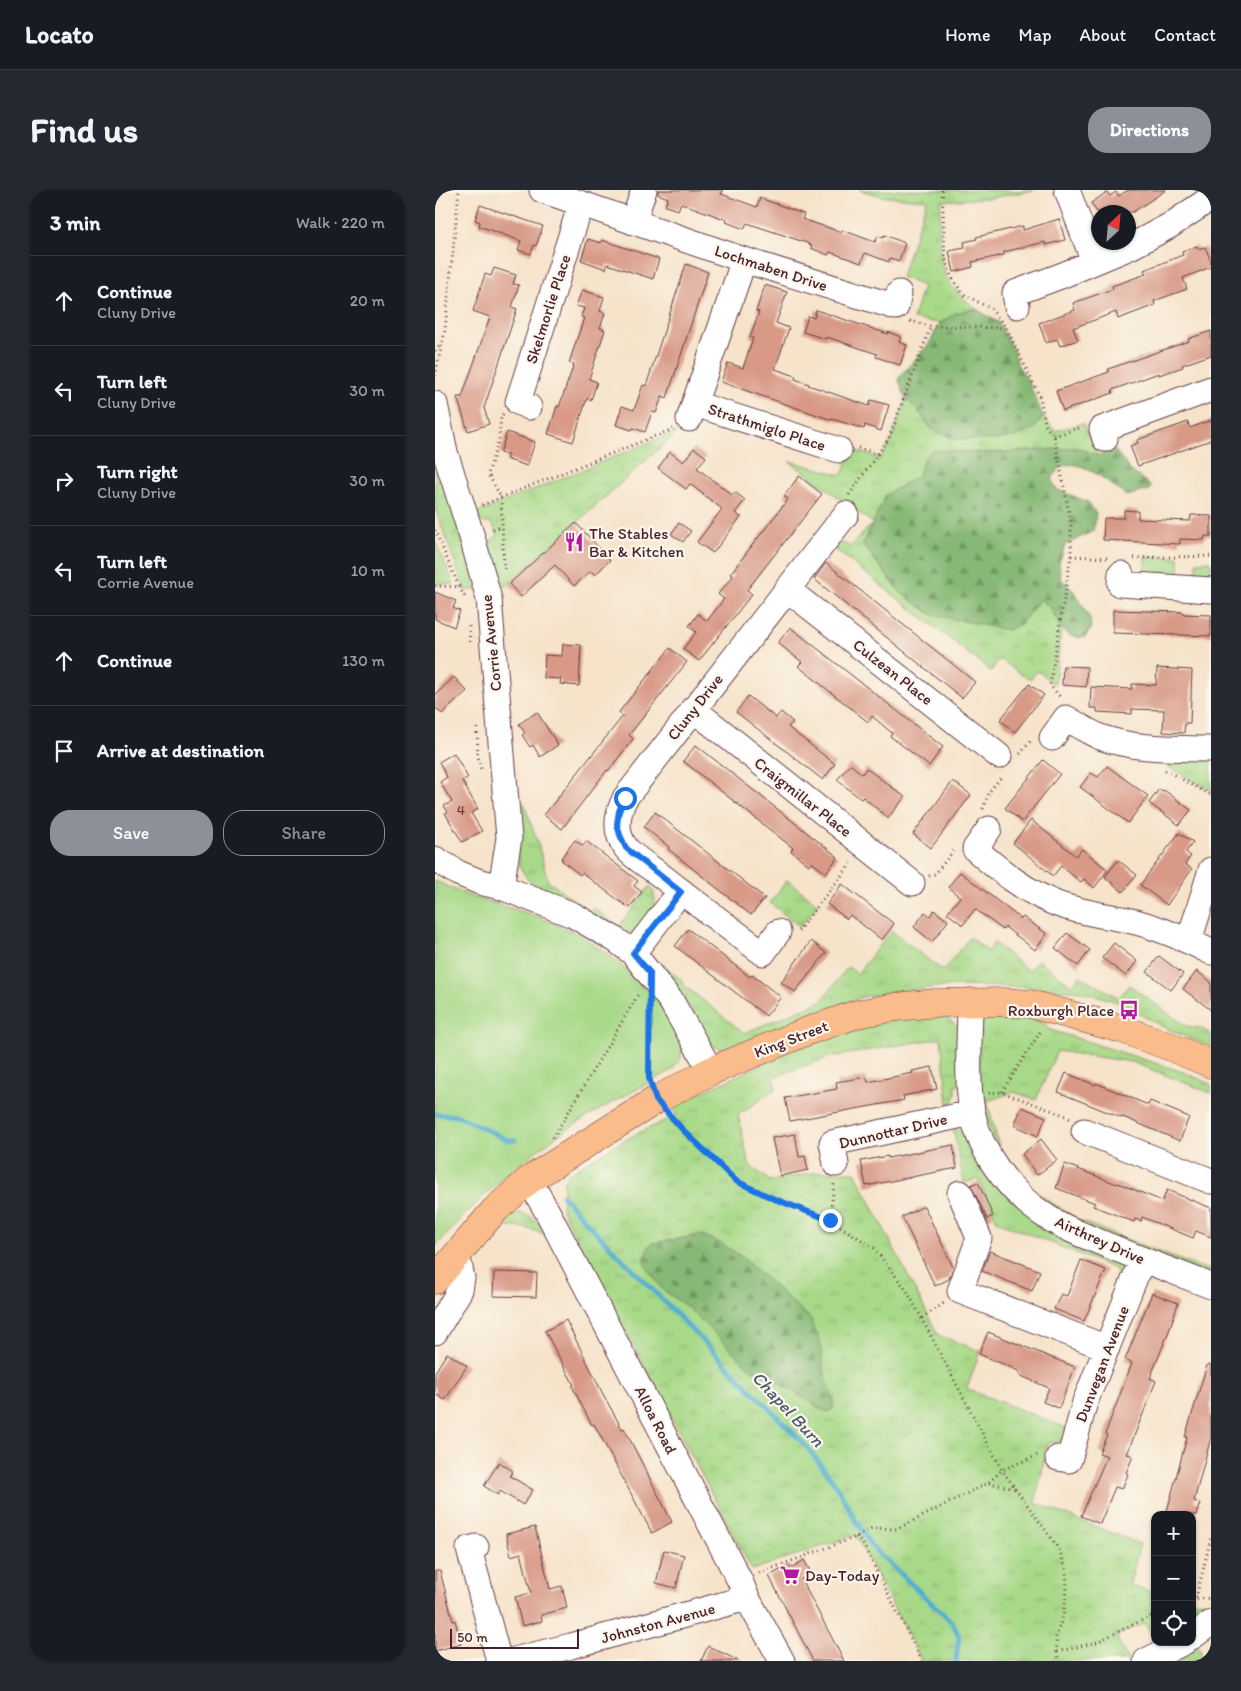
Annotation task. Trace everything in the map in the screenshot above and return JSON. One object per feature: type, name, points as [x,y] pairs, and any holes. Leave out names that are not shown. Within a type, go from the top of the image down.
[{"type":"main road","name":"King Street","points":[[435,1280],[495,1210],[529,1180],[656,1100],[711,1071],[805,1032],[857,1014],[896,1007],[936,1003],[969,1001],[1021,1003],[1122,1029],[1211,1064]]},
{"type":"street","name":"Lochmaben Drive","points":[[541,190],[744,260],[897,300]]},
{"type":"street","points":[[633,222],[644,190]]},
{"type":"street","points":[[1067,190],[1094,262]]},
{"type":"street","points":[[1017,306],[1015,292],[1063,275],[1130,247],[1211,199]]},
{"type":"street","name":"Skelmorlie Place","points":[[523,405],[581,204]]},
{"type":"street","name":"Strathmiglo Place","points":[[744,260],[692,411],[839,450]]},
{"type":"street","points":[[1103,434],[1211,388]]},
{"type":"street","name":"Corrie Avenue","points":[[435,404],[445,452],[465,512],[489,531],[489,599],[509,838],[501,887]]},
{"type":"street","name":"Cluny Drive","points":[[778,932],[763,953],[681,892],[626,848],[617,824],[619,811],[625,798],[787,589],[847,521]]},
{"type":"street","points":[[1121,563],[1120,584],[1211,590]]},
{"type":"street","name":"Culzean Place","points":[[787,589],[999,756]]},
{"type":"street","name":"Craigmillar Place","points":[[693,710],[912,884]]},
{"type":"street","points":[[1059,728],[1143,748],[1211,749]]},
{"type":"street","points":[[982,839],[1011,878],[1031,891],[1058,904],[1138,923],[1189,941],[1211,952]]},
{"type":"street","points":[[435,859],[458,873],[480,882],[501,887],[573,915],[616,940],[633,953],[671,1001],[711,1071]]},
{"type":"street","points":[[1189,941],[1211,870]]},
{"type":"street","points":[[633,953],[681,892]]},
{"type":"street","name":"Airthrey Drive","points":[[969,1001],[971,1104],[982,1142],[993,1162],[1011,1186],[1026,1202],[1047,1217],[1069,1229],[1142,1260],[1211,1286]]},
{"type":"street","name":"Dunnottar Drive","points":[[836,1164],[832,1143],[971,1104]]},
{"type":"street","points":[[1084,1131],[1211,1181]]},
{"type":"street","name":"Alloa Road","points":[[529,1180],[782,1661]]},
{"type":"street","points":[[960,1193],[979,1238],[973,1302],[1107,1348]]},
{"type":"street","points":[[435,1332],[459,1290],[463,1278],[457,1254]]},
{"type":"street","name":"Dunvegan Avenue","points":[[1058,1458],[1069,1460],[1085,1402],[1142,1260]]},
{"type":"street","points":[[477,1547],[469,1549],[499,1661]]},
{"type":"street","name":"Johnston Avenue","points":[[510,1661],[573,1654],[743,1590]]},
{"type":"street","points":[[1196,1634],[1211,1623]]},
{"type":"street","points":[[1141,1656],[1172,1646]]},
{"type":"path","points":[[435,376],[445,330],[459,190]]},
{"type":"path","points":[[942,190],[945,257],[951,276],[962,293],[991,310],[1007,329],[1040,397],[1046,427],[1054,436],[1071,522],[1071,556],[1050,685],[1060,697],[1054,711],[1059,728]]},
{"type":"path","points":[[897,300],[907,320],[931,326],[1007,329],[1020,318],[1017,306]]},
{"type":"path","points":[[847,521],[846,500],[889,438],[931,326]]},
{"type":"path","points":[[435,351],[443,342]]},
{"type":"path","points":[[504,572],[489,531],[501,497],[488,474],[499,439],[501,417],[523,405]]},
{"type":"path","points":[[465,512],[680,427],[692,411]]},
{"type":"path","points":[[1054,436],[1088,424],[1103,434]]},
{"type":"path","points":[[435,530],[459,587],[468,600],[472,602],[489,599]]},
{"type":"path","points":[[1071,556],[1121,563],[1211,556]]},
{"type":"path","points":[[435,586],[459,587]]},
{"type":"path","points":[[1164,769],[1211,795]]},
{"type":"path","points":[[912,884],[935,874],[963,839],[982,839]]},
{"type":"path","points":[[778,932],[799,930],[865,846]]},
{"type":"path","points":[[650,973],[649,1078],[656,1100],[683,1130],[736,1181],[772,1198],[830,1220],[874,1248],[907,1291],[1002,1470],[1059,1549],[1066,1569],[1067,1591],[1063,1616],[1056,1636],[1059,1661]]},
{"type":"path","points":[[553,1139],[650,973]]},
{"type":"path","points":[[971,1104],[1002,1092],[1053,1010]]},
{"type":"path","points":[[1002,1092],[1064,1115],[1084,1131]]},
{"type":"path","points":[[830,1220],[836,1164]]},
{"type":"path","points":[[922,1318],[973,1302]]},
{"type":"path","points":[[743,1590],[872,1528],[897,1528],[988,1483],[1002,1470],[1044,1453],[1058,1458]]},
{"type":"path","points":[[988,1483],[1016,1489]]},
{"type":"path","points":[[856,1537],[863,1544],[922,1661]]},
{"type":"path","points":[[1196,1592],[1211,1538]]},
{"type":"path","points":[[1196,1599],[1211,1598]]},
{"type":"path","points":[[1057,1652],[1097,1642],[1151,1616]]},
{"type":"green space","points":[[859,190],[1034,190],[990,198],[941,201],[940,240],[944,270],[953,287],[976,309],[956,313],[940,323],[913,319],[923,286],[901,277],[927,200],[886,197]]},
{"type":"green space","points":[[976,309],[998,322],[1014,352],[1018,366],[1027,379],[1043,416],[1035,428],[1018,436],[995,440],[954,439],[932,429],[906,399],[899,381],[900,376],[929,344],[940,323],[956,313]]},
{"type":"green space","points":[[906,399],[932,429],[1035,428],[1043,416],[1055,431],[1083,423],[1098,456],[1078,448],[990,453],[932,451],[925,457],[918,476],[886,495],[873,523],[789,461],[842,475],[852,450],[881,458],[891,441]]},
{"type":"green space","points":[[680,430],[505,587],[493,568],[487,551],[488,544],[498,536],[492,523],[482,522],[474,514]]},
{"type":"green space","points":[[1078,448],[1098,456],[1105,450],[1115,450],[1130,470],[1151,486],[1149,490],[1126,496],[1098,475],[1076,465],[1067,465],[1058,469],[1052,480],[1056,489],[1088,502],[1096,514],[1093,531],[1065,545],[1059,563],[1061,579],[1076,593],[1090,619],[1091,629],[1085,637],[1067,634],[1051,608],[1040,599],[1021,624],[1007,630],[931,614],[901,593],[863,545],[886,495],[918,476],[925,457],[932,450],[990,453]]},
{"type":"green space","points":[[435,454],[478,590],[465,590],[435,508]]},
{"type":"green space","points":[[873,523],[863,544],[1021,623],[1040,599],[1051,608],[1061,629],[1055,684],[1037,671],[1030,680],[1000,659],[991,671],[832,547],[841,543],[850,547]]},
{"type":"green space","points":[[435,541],[454,584],[435,584]]},
{"type":"green space","points":[[1145,557],[1179,557],[1179,579],[1149,574],[1145,569]]},
{"type":"green space","points":[[1211,561],[1211,581],[1196,580],[1197,562]]},
{"type":"green space","points":[[1171,757],[1211,760],[1211,791],[1165,765]]},
{"type":"green space","points":[[524,803],[548,881],[590,912],[594,908],[618,927],[650,886],[654,893],[654,906],[633,933],[618,932],[544,893],[528,880],[520,867],[517,848]]},
{"type":"green space","points":[[787,880],[818,904],[800,927],[770,903]]},
{"type":"green space","points":[[435,881],[469,896],[534,915],[580,935],[617,961],[640,985],[652,990],[684,1042],[680,1060],[672,1070],[572,1126],[534,1152],[466,1213],[435,1247]]},
{"type":"green space","points":[[891,931],[943,971],[970,937],[988,951],[994,943],[1029,971],[1038,960],[1072,986],[1080,976],[1119,998],[1129,985],[1186,1026],[1200,1028],[1211,1034],[1211,1047],[1165,1028],[1118,1002],[1081,991],[1022,987],[956,986],[906,990],[863,997],[786,1024],[731,1049],[722,1049],[710,1043],[677,987],[659,962],[683,981],[681,983],[744,1033],[821,1001],[848,967],[857,974]]},
{"type":"green space","points":[[1002,1012],[1043,1021],[1048,1029],[1183,1072],[1211,1084],[1211,1093],[1132,1062],[1057,1051],[1036,1100],[1014,1092],[987,1101],[1002,1158],[1029,1188],[1080,1221],[1193,1265],[1211,1270],[1211,1277],[1059,1216],[1005,1167],[979,1101],[979,1030],[988,1018]]},
{"type":"green space","points":[[940,1015],[959,1027],[962,1085],[955,1085],[956,1093],[953,1102],[948,1104],[941,1038],[830,1057],[774,1077],[776,1089],[738,1115],[749,1165],[770,1181],[818,1172],[855,1172],[938,1335],[980,1351],[967,1389],[1069,1429],[1061,1440],[1048,1443],[1035,1503],[1140,1544],[1129,1586],[1151,1591],[1151,1633],[1144,1623],[1116,1636],[1128,1661],[922,1661],[855,1535],[752,1570],[562,1210],[564,1181],[568,1174],[622,1141],[677,1115],[672,1106],[801,1046],[882,1020]]},
{"type":"green space","points":[[953,1129],[965,1132],[977,1150],[1118,1260],[1124,1268],[1125,1276],[1118,1275],[1115,1269],[997,1221],[978,1179],[964,1183]]},
{"type":"green space","points":[[521,1213],[536,1220],[548,1232],[544,1234],[518,1227],[491,1230],[505,1218]]},
{"type":"green space","points":[[702,1235],[741,1256],[811,1319],[821,1345],[824,1371],[833,1398],[833,1409],[828,1412],[823,1410],[788,1388],[751,1369],[686,1306],[662,1289],[646,1266],[644,1256],[652,1243]]},
{"type":"green space","points":[[1154,1275],[1211,1294],[1211,1302],[1147,1278]]},
{"type":"green space","points":[[1196,1601],[1211,1602],[1211,1604],[1196,1613]]},
{"type":"green space","points":[[1198,1647],[1205,1661],[1176,1661]]},
{"type":"building","points":[[658,190],[723,190],[721,194],[757,207],[760,198],[804,214],[802,219],[841,232],[842,230],[875,242],[878,236],[883,238],[884,235],[905,243],[899,261],[890,258],[889,262],[865,253],[861,263],[830,252],[828,255],[811,248],[812,246],[807,243],[747,223],[744,229],[726,222],[727,220],[681,203],[678,210],[665,206],[668,198],[658,194]]},
{"type":"building","points":[[1128,190],[1166,190],[1136,210],[1136,205],[1092,205],[1091,203],[1107,192],[1110,196],[1116,192],[1119,196]]},
{"type":"building","points":[[480,205],[543,226],[531,254],[518,250],[521,241],[479,226],[480,222],[475,220]]},
{"type":"building","points":[[1059,219],[1065,240],[1046,245],[1045,242],[1004,252],[1004,255],[972,262],[973,267],[954,272],[949,251],[965,248],[964,242],[977,239],[976,237],[1023,226],[1023,230]]},
{"type":"building","points":[[588,239],[601,243],[602,240],[659,259],[653,279],[607,264],[606,269],[581,260]]},
{"type":"building","points":[[1197,246],[1198,249],[1205,247],[1211,261],[1211,267],[1183,278],[1187,289],[1154,301],[1155,305],[1118,319],[1116,312],[1073,328],[1078,340],[1060,346],[1057,339],[1046,343],[1039,323],[1075,310],[1073,303],[1113,289],[1112,286],[1146,274],[1144,270],[1183,255],[1182,251]]},
{"type":"building","points":[[686,264],[708,272],[667,398],[662,396],[656,413],[652,412],[645,432],[616,425],[622,406],[634,410],[643,385],[646,386]]},
{"type":"building","points":[[494,268],[516,275],[513,284],[519,285],[512,307],[517,309],[484,408],[489,424],[468,431],[457,397],[462,397],[490,317],[473,311],[485,274],[491,276]]},
{"type":"building","points":[[765,285],[787,292],[776,323],[789,328],[775,369],[796,376],[795,379],[808,385],[869,406],[871,400],[889,405],[881,431],[865,425],[864,429],[832,420],[721,382],[728,363],[743,368],[753,338],[750,337],[759,312],[756,311]]},
{"type":"building","points":[[582,290],[604,297],[600,311],[605,313],[600,328],[605,330],[589,379],[597,382],[591,400],[587,398],[573,442],[548,434],[574,364],[569,363],[584,318],[581,317],[584,308],[576,306]]},
{"type":"building","points":[[816,310],[901,337],[899,342],[907,345],[900,365],[876,357],[877,354],[827,337],[826,339],[803,332],[808,316],[814,318]]},
{"type":"building","points":[[1211,331],[1211,355],[1182,365],[1183,367],[1159,375],[1159,373],[1112,390],[1113,393],[1063,411],[1056,391],[1109,372],[1108,369],[1189,341],[1188,339]]},
{"type":"building","points":[[1211,420],[1211,440],[1138,466],[1130,446],[1138,443],[1137,440],[1188,422],[1190,428]]},
{"type":"building","points":[[507,432],[535,442],[527,466],[506,459],[508,455],[500,453]]},
{"type":"building","points":[[694,448],[706,457],[697,468],[732,495],[735,492],[745,500],[735,513],[741,517],[713,553],[697,542],[722,509],[690,484],[686,489],[658,468],[670,452],[683,462]]},
{"type":"building","points":[[799,476],[822,494],[747,590],[752,594],[699,661],[683,649],[696,632],[689,626],[698,614],[707,621],[724,599],[718,594],[733,576],[730,574],[788,499],[784,496]]},
{"type":"building","points":[[1124,510],[1138,511],[1138,519],[1190,521],[1191,515],[1211,516],[1211,536],[1205,536],[1204,540],[1180,539],[1180,544],[1103,540],[1104,518],[1124,518]]},
{"type":"building","name":"The Stables Bar & Kitchen","points":[[576,523],[610,560],[595,575],[591,571],[574,586],[555,565],[521,597],[509,584]]},
{"type":"building","points":[[679,523],[691,531],[683,542],[671,534]]},
{"type":"building","points":[[826,563],[975,682],[962,698],[814,579]]},
{"type":"building","points":[[435,592],[456,601],[453,608],[460,611],[454,627],[435,619]]},
{"type":"building","points":[[1113,610],[1183,612],[1183,614],[1211,615],[1211,636],[1113,633]]},
{"type":"building","points":[[790,627],[943,747],[929,766],[890,736],[892,733],[872,716],[868,722],[798,666],[802,662],[778,643]]},
{"type":"building","points":[[563,644],[581,645],[579,686],[560,684],[561,679],[544,678],[545,655],[562,656]]},
{"type":"building","points":[[670,648],[687,662],[629,735],[633,739],[562,829],[544,815],[623,716],[619,712]]},
{"type":"building","points":[[1063,666],[1087,667],[1086,687],[1062,685]]},
{"type":"building","points":[[1157,668],[1192,670],[1190,723],[1185,723],[1184,733],[1163,732],[1164,710],[1132,709],[1132,714],[1097,712],[1097,708],[1090,708],[1091,687],[1132,689],[1132,684],[1156,685]]},
{"type":"building","points":[[454,677],[467,691],[442,714],[435,707],[435,695]]},
{"type":"building","points":[[1029,684],[1044,695],[1015,732],[1000,720]]},
{"type":"building","points":[[748,696],[776,718],[781,712],[793,722],[788,727],[835,764],[823,780],[736,712]]},
{"type":"building","points":[[537,712],[558,745],[540,757],[533,745],[530,747],[522,735],[525,733],[519,724]]},
{"type":"building","points":[[696,745],[838,857],[826,873],[811,862],[809,865],[791,851],[793,848],[683,761]]},
{"type":"building","points":[[454,753],[468,778],[462,781],[478,809],[471,813],[482,831],[462,842],[445,813],[448,812],[444,806],[452,802],[440,782],[447,777],[439,762]]},
{"type":"building","points":[[1043,760],[1060,774],[1022,822],[1005,808]]},
{"type":"building","points":[[850,764],[862,774],[866,768],[905,797],[888,818],[863,797],[861,799],[837,780]]},
{"type":"building","points":[[1107,766],[1148,796],[1128,823],[1080,787],[1091,773],[1098,777]]},
{"type":"building","points":[[953,781],[971,795],[931,848],[913,834]]},
{"type":"building","points":[[1159,789],[1164,790],[1191,810],[1179,825],[1149,803]]},
{"type":"building","points":[[655,812],[765,898],[751,915],[668,849],[669,847],[644,827]]},
{"type":"building","points":[[1031,820],[1076,856],[1082,849],[1108,870],[1094,888],[1084,879],[1081,882],[1061,866],[1053,876],[1013,843]]},
{"type":"building","points":[[1179,833],[1193,842],[1186,852],[1191,856],[1185,864],[1192,869],[1167,905],[1140,885]]},
{"type":"building","points":[[575,840],[583,846],[586,841],[638,881],[634,886],[642,892],[629,908],[561,860]]},
{"type":"building","points":[[1118,860],[1137,875],[1123,892],[1105,877]]},
{"type":"building","points":[[960,872],[1021,919],[1023,917],[1047,934],[1035,950],[1005,927],[1003,930],[975,909],[963,925],[947,913],[960,897],[948,887]]},
{"type":"building","points":[[842,884],[894,924],[882,940],[850,915],[847,919],[827,904]]},
{"type":"building","points":[[934,910],[948,921],[932,942],[914,927],[925,912],[930,916]]},
{"type":"building","points":[[688,929],[750,977],[752,975],[781,997],[766,1016],[675,946]]},
{"type":"building","points":[[1067,933],[1090,950],[1078,966],[1055,948]]},
{"type":"building","points":[[811,941],[826,953],[795,992],[781,982]]},
{"type":"building","points":[[1114,943],[1137,961],[1126,976],[1102,958]]},
{"type":"building","points":[[1159,956],[1183,974],[1171,990],[1147,972]]},
{"type":"building","points":[[1197,971],[1211,982],[1211,1010],[1183,989]]},
{"type":"building","points":[[932,1067],[937,1089],[903,1096],[904,1100],[790,1121],[785,1098],[837,1089],[836,1082],[866,1077],[868,1082],[913,1073],[912,1071]]},
{"type":"building","points":[[1066,1073],[1095,1085],[1096,1083],[1148,1105],[1150,1101],[1189,1117],[1180,1141],[1058,1092]]},
{"type":"building","points":[[1022,1107],[1046,1117],[1038,1136],[1014,1125]]},
{"type":"building","points":[[795,1134],[799,1157],[805,1156],[808,1170],[780,1176],[772,1138]]},
{"type":"building","points":[[1041,1139],[1057,1160],[1037,1175],[1022,1154]]},
{"type":"building","points":[[953,1145],[957,1168],[866,1186],[861,1161],[888,1156],[888,1158]]},
{"type":"building","points":[[1065,1164],[1162,1201],[1167,1190],[1211,1208],[1211,1237],[1196,1231],[1193,1238],[1142,1217],[1141,1221],[1135,1219],[1134,1222],[1093,1206],[1095,1203],[1056,1188]]},
{"type":"building","points":[[978,1182],[993,1216],[987,1219],[971,1185]]},
{"type":"building","points":[[924,1206],[953,1267],[949,1279],[935,1286],[902,1217]]},
{"type":"building","points":[[990,1251],[1040,1271],[1032,1291],[982,1271]]},
{"type":"building","points":[[1081,1260],[1106,1270],[1084,1321],[1054,1309],[1061,1294],[1067,1296]]},
{"type":"building","points":[[494,1272],[537,1273],[536,1297],[493,1296]]},
{"type":"building","points":[[1152,1293],[1178,1303],[1150,1378],[1156,1381],[1127,1454],[1133,1456],[1126,1473],[1128,1474],[1122,1489],[1115,1487],[1100,1524],[1081,1516],[1107,1456],[1099,1453],[1132,1363],[1125,1360]]},
{"type":"building","points":[[566,1320],[603,1394],[622,1429],[624,1428],[672,1522],[652,1533],[594,1424],[592,1425],[572,1386],[574,1385],[545,1331]]},
{"type":"building","points":[[988,1332],[1075,1367],[1059,1408],[1043,1402],[1049,1388],[1019,1375],[1020,1372],[1012,1368],[979,1354]]},
{"type":"building","points":[[447,1353],[467,1366],[445,1400],[435,1394],[435,1372]]},
{"type":"building","points":[[1207,1365],[1211,1365],[1211,1437],[1194,1501],[1200,1503],[1196,1515],[1196,1511],[1167,1511],[1187,1437],[1185,1437]]},
{"type":"building","points":[[499,1462],[513,1471],[510,1476],[533,1490],[523,1505],[500,1491],[498,1495],[484,1486]]},
{"type":"building","points":[[535,1527],[550,1589],[562,1586],[567,1608],[541,1615],[542,1621],[522,1626],[515,1597],[531,1593],[521,1553],[511,1556],[506,1534]]},
{"type":"building","points":[[664,1550],[684,1555],[676,1588],[656,1583]]},
{"type":"building","points":[[804,1560],[811,1573],[801,1579],[844,1661],[813,1661],[769,1576],[789,1565],[791,1568]]},
{"type":"building","points":[[435,1571],[440,1571],[461,1644],[435,1651]]},
{"type":"building","points":[[708,1646],[739,1661],[701,1661]]},
{"type":"waterway","name":"Chapel Burn","points":[[435,1114],[458,1116],[508,1140],[515,1140]]},
{"type":"waterway","name":"Chapel Burn","points":[[562,1195],[589,1225],[806,1446],[834,1482],[871,1546],[953,1623],[959,1637],[956,1661]]},
{"type":"place","name":"The Stables Bar & Kitchen","points":[[574,542]]},
{"type":"place","name":"Roxburgh Place","points":[[1129,1010]]},
{"type":"place","name":"Day-Today","points":[[790,1575]]},
{"type":"route","points":[[625,798],[619,811],[617,824],[626,848],[681,892],[633,953],[650,973],[649,1078],[656,1100],[683,1130],[736,1181],[772,1198],[830,1220]]}]
